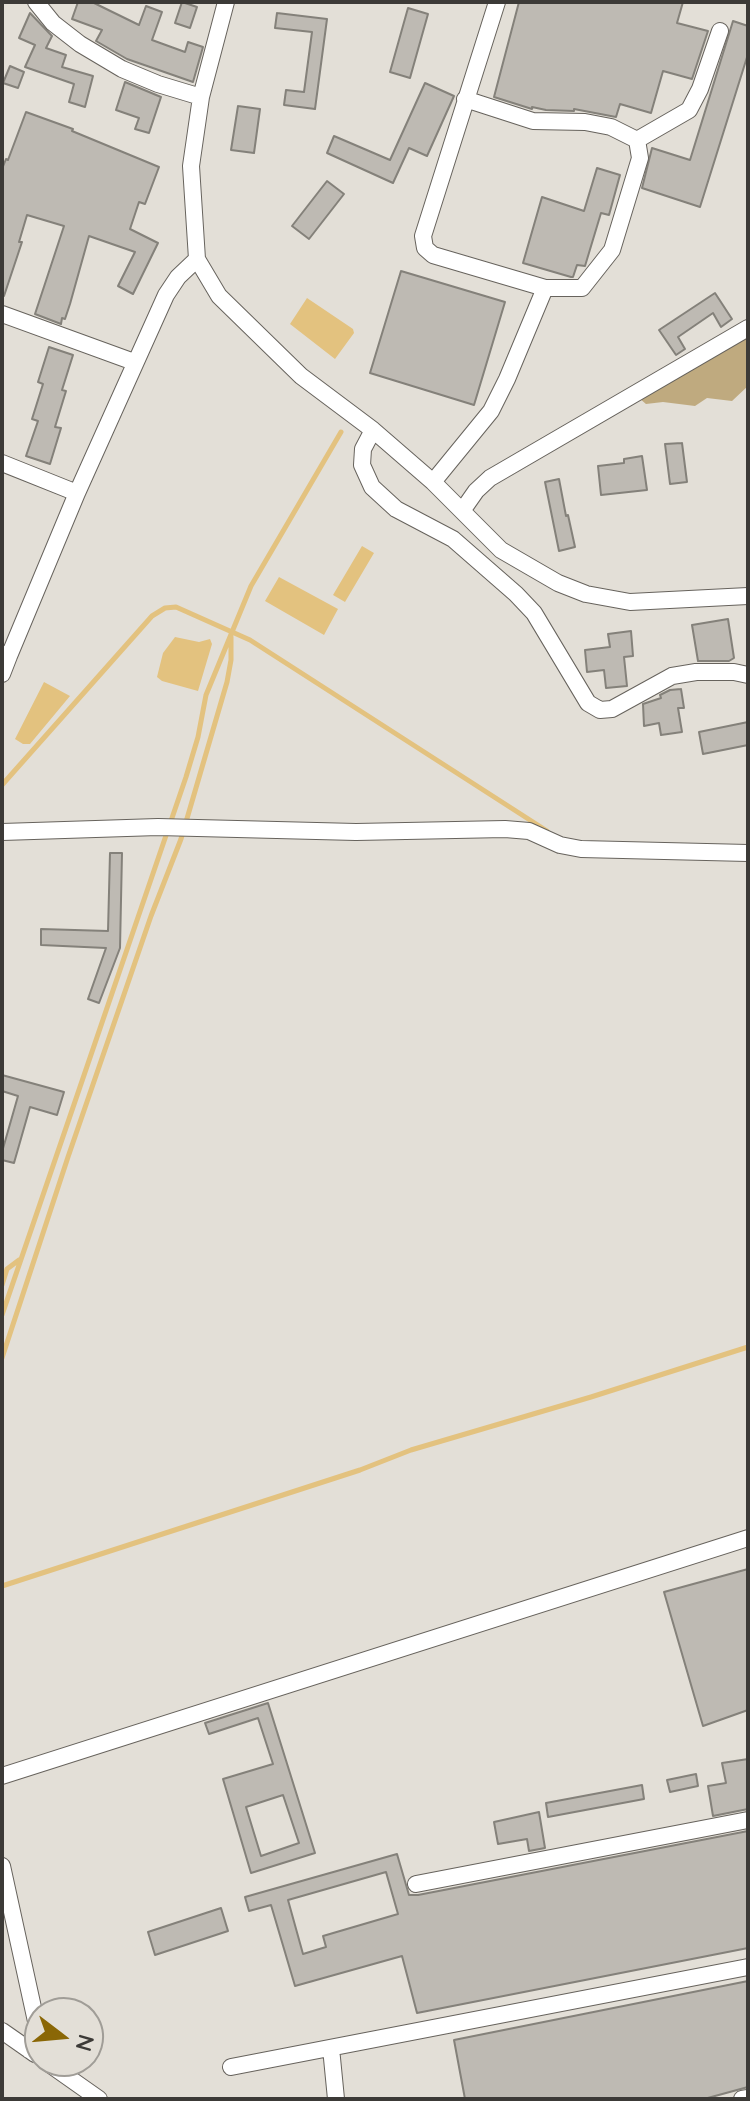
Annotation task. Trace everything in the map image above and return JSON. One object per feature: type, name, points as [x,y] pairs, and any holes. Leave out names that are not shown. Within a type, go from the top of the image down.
[{"type":"street","points":[[36,2],[53,23],[80,44],[122,69],[201,97]]},
{"type":"street","points":[[225,2],[201,97],[191,166],[197,259],[219,296],[301,376],[373,430],[433,482],[501,550],[558,583],[586,594],[630,602],[748,596]]},
{"type":"street","points":[[497,2],[423,236],[425,248],[433,255],[545,288],[582,288],[612,250],[640,158],[637,140]]},
{"type":"street","points":[[637,140],[689,110],[700,89],[720,31]]},
{"type":"street","points":[[465,99],[533,121],[585,122],[611,127],[637,140]]},
{"type":"street","points":[[2,674],[5,655],[134,362],[166,295],[178,277],[197,259]]},
{"type":"street","points":[[433,482],[491,411],[545,288]]},
{"type":"street","points":[[2,314],[134,362]]},
{"type":"street","points":[[462,511],[490,478],[748,328]]},
{"type":"street","points":[[373,430],[363,449],[362,465],[372,487],[396,509],[453,539],[516,594],[541,623],[588,703],[600,710],[612,709],[672,676],[721,672],[748,675]]},
{"type":"street","points":[[2,463],[77,493]]},
{"type":"street","points":[[2,832],[158,827],[356,832],[505,829],[529,831],[560,845],[581,849],[748,853]]},
{"type":"street","points":[[2,1776],[748,1538]]},
{"type":"street","points":[[416,1884],[748,1820]]},
{"type":"street","points":[[2,1866],[31,1997]]},
{"type":"street","points":[[231,2067],[748,1967]]},
{"type":"street","points":[[2,2031],[24,2046]]},
{"type":"street","points":[[331,2048],[336,2099]]},
{"type":"street","points":[[65,2077],[91,2097]]},
{"type":"shaded area","points":[[307,298],[353,329],[354,333],[335,359],[290,324]]},
{"type":"shaded area","points":[[748,334],[748,386],[732,401],[707,398],[695,406],[663,402],[646,404],[639,398]]},
{"type":"shaded area","points":[[362,546],[374,553],[345,602],[333,595]]},
{"type":"shaded area","points":[[279,577],[338,609],[324,635],[265,601]]},
{"type":"shaded area","points":[[175,637],[199,642],[210,639],[212,644],[198,691],[157,677],[163,653]]},
{"type":"shaded area","points":[[44,682],[70,696],[30,744],[23,744],[15,739]]},
{"type":"building","points":[[78,2],[92,2],[139,25],[146,6],[162,12],[152,40],[185,52],[188,42],[203,47],[193,82],[127,59],[96,41],[102,30],[72,19]]},
{"type":"building","points":[[182,2],[197,7],[190,28],[175,23]]},
{"type":"building","points":[[519,2],[683,2],[677,23],[708,31],[692,79],[663,71],[651,113],[620,104],[616,117],[574,109],[532,109],[494,97]]},
{"type":"building","points":[[408,8],[428,14],[410,78],[390,72]]},
{"type":"building","points":[[30,13],[52,36],[46,48],[66,55],[62,67],[93,76],[85,107],[69,102],[74,84],[25,67],[35,45],[19,38]]},
{"type":"building","points":[[277,13],[327,19],[315,109],[284,105],[286,90],[304,92],[312,32],[275,28]]},
{"type":"building","points":[[733,21],[748,26],[748,54],[700,207],[642,188],[652,148],[690,160]]},
{"type":"building","points":[[10,66],[24,72],[18,88],[3,83]]},
{"type":"building","points":[[125,82],[161,97],[149,133],[135,129],[139,118],[116,110]]},
{"type":"building","points":[[425,83],[454,96],[427,156],[409,148],[393,183],[327,153],[334,136],[390,160]]},
{"type":"building","points":[[238,106],[260,109],[254,153],[231,150]]},
{"type":"building","points":[[26,112],[159,167],[145,204],[139,202],[130,229],[158,243],[133,294],[118,286],[135,252],[89,236],[70,304],[61,324],[35,314],[64,226],[27,215],[19,242],[22,242],[2,295],[2,169]]},
{"type":"building","points":[[597,168],[620,175],[609,215],[601,213],[585,266],[577,265],[571,277],[523,263],[542,197],[584,211]]},
{"type":"building","points":[[327,181],[344,194],[309,239],[292,226]]},
{"type":"building","points":[[401,271],[505,302],[474,405],[370,373]]},
{"type":"building","points":[[715,293],[732,319],[721,327],[713,313],[678,337],[685,349],[676,355],[659,330]]},
{"type":"building","points":[[49,347],[73,355],[62,390],[66,391],[55,427],[61,428],[50,464],[26,456],[38,421],[32,419],[43,384],[38,382]]},
{"type":"building","points":[[682,443],[687,482],[670,484],[665,444]]},
{"type":"building","points":[[642,456],[647,490],[601,495],[598,466],[624,463],[624,459]]},
{"type":"building","points":[[559,479],[575,547],[559,551],[545,482]]},
{"type":"building","points":[[728,619],[734,658],[729,661],[698,661],[692,625]]},
{"type":"building","points":[[631,631],[633,656],[624,657],[627,686],[606,688],[604,670],[587,672],[585,650],[610,647],[608,634]]},
{"type":"building","points":[[681,689],[684,708],[678,708],[682,732],[661,735],[659,723],[644,726],[643,704],[661,698],[660,695],[670,690]]},
{"type":"building","points":[[748,722],[748,745],[703,754],[699,732]]},
{"type":"building","points":[[110,853],[122,853],[120,948],[99,1003],[88,999],[106,948],[41,945],[41,929],[108,931]]},
{"type":"building","points":[[2,1075],[64,1092],[57,1115],[30,1107],[14,1163],[2,1160],[2,1152],[18,1096],[2,1091]]},
{"type":"building","points":[[748,1569],[748,1710],[703,1726],[664,1592]]},
{"type":"building","points":[[268,1703],[315,1853],[251,1873],[223,1779],[273,1764],[258,1718],[209,1734],[205,1723]],"holes":[[[283,1795],[299,1843],[261,1856],[246,1807]]]},
{"type":"building","points":[[748,1759],[748,1809],[713,1816],[708,1786],[726,1783],[722,1763]]},
{"type":"building","points":[[696,1774],[698,1786],[670,1792],[667,1780]]},
{"type":"building","points":[[642,1785],[644,1799],[548,1817],[546,1803]]},
{"type":"building","points":[[539,1812],[545,1848],[529,1851],[527,1839],[498,1844],[494,1822]]},
{"type":"building","points":[[748,1831],[748,1948],[417,2013],[402,1956],[295,1986],[271,1905],[249,1911],[245,1897],[397,1854],[409,1895]],"holes":[[[386,1872],[398,1914],[323,1936],[326,1947],[303,1954],[288,1900]]]},
{"type":"building","points":[[221,1908],[228,1931],[155,1955],[148,1932]]},
{"type":"building","points":[[748,1981],[748,2087],[704,2099],[465,2099],[454,2040]]},
{"type":"waterway","points":[[2,1315],[186,777],[206,695],[251,586],[341,432]]},
{"type":"waterway","points":[[2,785],[152,616],[165,608],[176,607],[250,640],[547,831]]},
{"type":"waterway","points":[[2,1358],[151,916],[181,839],[227,682],[231,637]]},
{"type":"waterway","points":[[2,1285],[7,1269],[19,1260]]},
{"type":"waterway","points":[[2,1586],[360,1470],[411,1450],[748,1347]]}]
